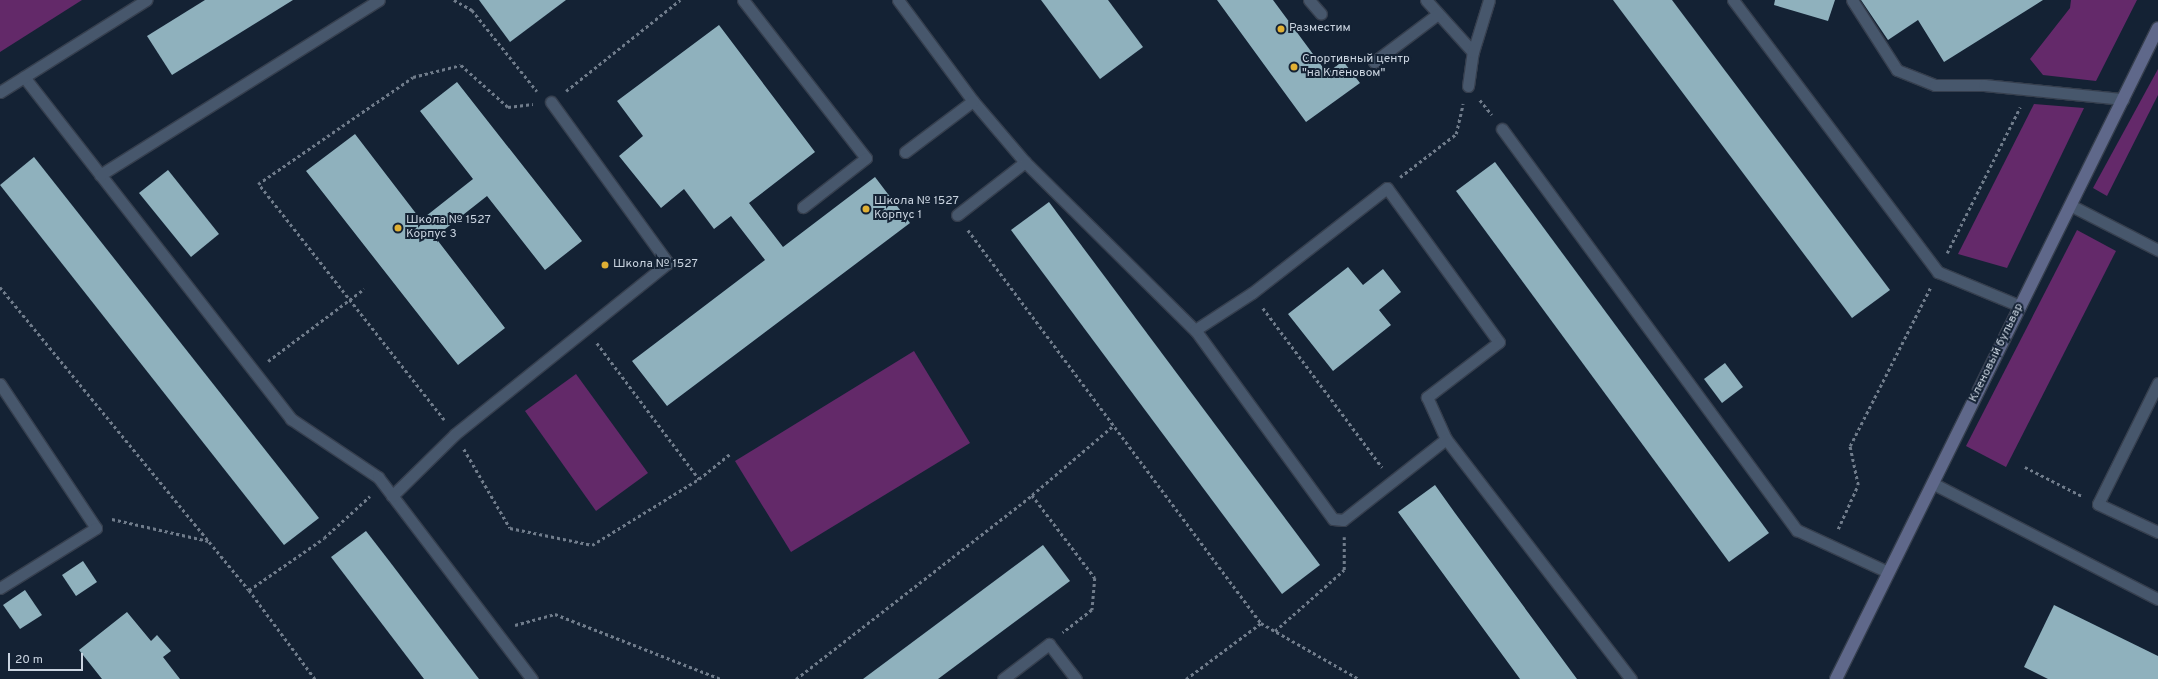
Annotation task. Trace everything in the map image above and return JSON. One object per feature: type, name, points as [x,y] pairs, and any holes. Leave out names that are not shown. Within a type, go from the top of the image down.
[{"type":"street","name":"Кленовый бульвар","points":[[1836,679],[2158,28]]},
{"type":"lane","points":[[0,92],[146,0]]},
{"type":"lane","points":[[100,175],[379,0]]},
{"type":"lane","points":[[743,0],[866,158],[803,207]]},
{"type":"lane","points":[[898,0],[973,102],[1025,162],[1195,330],[1333,519],[1343,520],[1446,439]]},
{"type":"lane","points":[[1309,0],[1321,14]]},
{"type":"lane","points":[[1426,0],[1473,52]]},
{"type":"lane","points":[[1468,86],[1473,52],[1489,0]]},
{"type":"lane","points":[[1733,0],[1938,272],[2020,306]]},
{"type":"lane","points":[[1852,0],[1897,70],[1935,85],[1984,85],[2122,99]]},
{"type":"lane","points":[[1374,62],[1438,14]]},
{"type":"lane","points":[[24,77],[291,419],[383,484],[532,679]]},
{"type":"lane","points":[[392,496],[456,434],[587,330],[668,263],[551,102]]},
{"type":"lane","points":[[905,152],[973,102]]},
{"type":"lane","points":[[1502,129],[1797,530],[1888,572]]},
{"type":"lane","points":[[957,215],[1025,162]]},
{"type":"lane","points":[[1195,330],[1252,293],[1386,188],[1499,342],[1427,397],[1446,439],[1631,679]]},
{"type":"lane","points":[[2070,205],[2158,250]]},
{"type":"lane","points":[[2158,382],[2098,504],[2158,532]]},
{"type":"lane","points":[[0,384],[96,528],[0,588]]},
{"type":"lane","points":[[1932,484],[2158,599]]},
{"type":"lane","points":[[1003,679],[1048,644],[1076,679]]},
{"type":"path","points":[[454,0],[472,10],[530,85],[551,102]]},
{"type":"path","points":[[680,0],[551,102],[508,107],[461,65],[413,77],[258,184],[348,302],[456,434],[510,528],[592,545],[699,479],[730,454]]},
{"type":"path","points":[[1412,167],[1456,134],[1468,86]]},
{"type":"path","points":[[1830,546],[1858,485],[1850,446],[2017,114]]},
{"type":"path","points":[[957,215],[1261,623],[1359,679]]},
{"type":"path","points":[[0,287],[249,590],[315,679]]},
{"type":"path","points":[[254,372],[364,289]]},
{"type":"path","points":[[1252,293],[1393,481]]},
{"type":"path","points":[[587,330],[699,479]]},
{"type":"path","points":[[796,679],[1032,495],[1114,425]]},
{"type":"path","points":[[2025,467],[2078,494]]},
{"type":"path","points":[[249,590],[324,538],[383,484]]},
{"type":"path","points":[[1032,495],[1095,578],[1092,610],[1048,644]]},
{"type":"path","points":[[86,513],[209,542]]},
{"type":"path","points":[[1275,631],[1344,570],[1343,520]]},
{"type":"path","points":[[495,631],[555,614],[721,679]]},
{"type":"path","points":[[1186,679],[1261,623]]},
{"type":"shaded area","points":[[0,0],[82,0],[0,52]]},
{"type":"shaded area","points":[[2071,0],[2137,0],[2096,81],[2043,75],[2030,59],[2070,8]]},
{"type":"shaded area","points":[[2158,69],[2158,95],[2107,196],[2093,188]]},
{"type":"shaded area","points":[[2034,104],[2084,108],[2007,268],[1958,254]]},
{"type":"shaded area","points":[[2077,230],[2116,251],[2006,467],[1966,446]]},
{"type":"shaded area","points":[[914,351],[970,443],[791,552],[735,461]]},
{"type":"shaded area","points":[[576,374],[648,473],[596,511],[525,411]]},
{"type":"building","points":[[205,0],[293,0],[172,75],[147,36]]},
{"type":"building","points":[[479,0],[566,0],[510,42]]},
{"type":"building","points":[[1041,0],[1108,0],[1143,47],[1100,79]]},
{"type":"building","name":"Спортивный центр \"на Кленовом\"","points":[[1217,0],[1273,0],[1327,73],[1343,61],[1360,83],[1306,122]]},
{"type":"building","points":[[1613,0],[1672,0],[1890,290],[1852,318]]},
{"type":"building","points":[[1775,0],[1835,0],[1828,21],[1774,5]]},
{"type":"building","points":[[1861,0],[2043,0],[1944,62],[1918,20],[1888,40]]},
{"type":"building","name":"Школа № 1527 Корпус 1","points":[[719,25],[815,152],[749,203],[783,247],[875,177],[910,223],[667,406],[632,361],[765,260],[731,216],[714,229],[684,189],[661,208],[619,156],[643,136],[617,101]]},
{"type":"building","name":"Школа № 1527 Корпус 3","points":[[457,82],[582,241],[545,270],[487,196],[435,237],[505,328],[458,365],[306,171],[355,134],[421,220],[473,179],[420,111]]},
{"type":"building","points":[[34,157],[319,518],[284,545],[0,185]]},
{"type":"building","points":[[1495,162],[1769,533],[1729,562],[1456,191]]},
{"type":"building","points":[[168,170],[219,234],[191,257],[139,193]]},
{"type":"building","points":[[1049,202],[1320,565],[1282,594],[1011,230]]},
{"type":"building","points":[[1348,267],[1363,285],[1383,269],[1401,292],[1379,310],[1391,325],[1333,371],[1288,314]]},
{"type":"building","points":[[1725,363],[1743,387],[1722,403],[1704,379]]},
{"type":"building","points":[[1435,485],[1577,679],[1520,679],[1398,512]]},
{"type":"building","points":[[366,531],[479,679],[424,679],[331,557]]},
{"type":"building","points":[[1043,545],[1070,581],[938,679],[863,679]]},
{"type":"building","points":[[83,561],[97,582],[76,596],[62,575]]},
{"type":"building","points":[[25,590],[42,615],[20,629],[3,605]]},
{"type":"building","points":[[2054,605],[2158,656],[2158,679],[2048,679],[2024,667]]},
{"type":"building","points":[[127,612],[151,641],[157,635],[171,651],[163,657],[180,679],[102,679],[79,650]]},
{"type":"place","name":"Разместим","points":[[1281,29]]},
{"type":"place","name":"Спортивный центр \"на Кленовом\"","points":[[1294,67]]},
{"type":"place","name":"Школа № 1527 Корпус 1","points":[[866,209]]},
{"type":"place","name":"Школа № 1527 Корпус 3","points":[[398,228]]},
{"type":"place","name":"Школа № 1527","points":[[605,265]]}]
